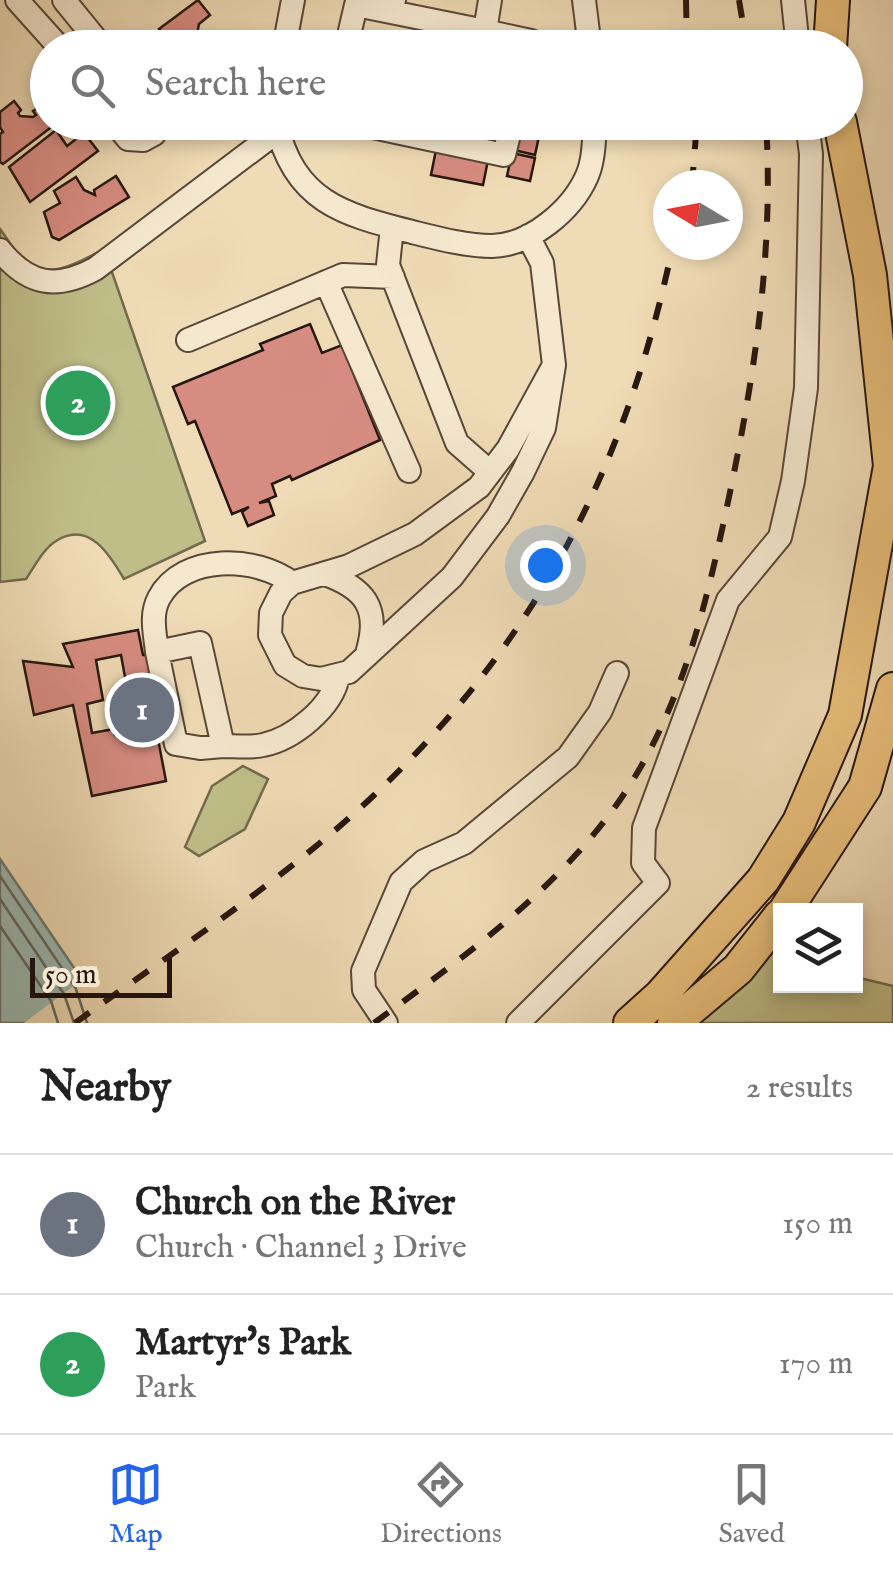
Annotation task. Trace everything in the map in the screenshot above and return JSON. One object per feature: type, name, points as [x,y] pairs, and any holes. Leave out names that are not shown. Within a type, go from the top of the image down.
[{"type":"highway","points":[[831,30],[833,0]]},
{"type":"highway","points":[[630,1023],[661,995],[764,880],[799,822],[825,768],[844,715],[892,454],[870,275],[844,140]]},
{"type":"highway","points":[[865,787],[893,690]]},
{"type":"highway","points":[[790,903],[893,746]]},
{"type":"highway","points":[[674,1023],[738,970],[773,926]]},
{"type":"street","points":[[17,0],[45,30]]},
{"type":"street","points":[[287,30],[292,0]]},
{"type":"street","points":[[484,30],[490,0]]},
{"type":"street","points":[[584,0],[588,30]]},
{"type":"street","points":[[793,0],[796,30]]},
{"type":"street","points":[[56,30],[67,1]]},
{"type":"street","points":[[67,1],[89,30]]},
{"type":"street","points":[[350,30],[356,4],[393,6],[480,30]]},
{"type":"street","points":[[0,250],[12,266],[30,278],[75,280],[95,269],[260,140]]},
{"type":"street","points":[[282,140],[290,164],[322,198],[353,217],[494,246],[528,236],[555,218],[588,174],[593,140]]},
{"type":"street","points":[[434,140],[504,155],[508,140]]},
{"type":"street","points":[[518,1023],[658,882],[642,863],[644,828],[728,600],[780,537],[793,481],[806,388],[809,140]]},
{"type":"street","points":[[392,227],[391,273],[457,443],[490,472]]},
{"type":"street","points":[[528,236],[542,263],[554,366],[544,428],[498,516],[452,576],[348,672],[321,679],[294,672],[272,646],[271,613],[282,592],[310,575],[325,574],[376,555],[415,534],[478,486],[508,449],[554,366]]},
{"type":"street","points":[[188,340],[343,275],[391,273]]},
{"type":"street","points":[[326,282],[409,472]]},
{"type":"street","points":[[292,583],[272,570],[256,566],[212,564],[172,582],[161,594],[153,620],[176,744],[200,748],[261,746],[279,740],[318,712],[330,697],[338,676]]},
{"type":"street","points":[[325,574],[353,584],[366,599],[374,631],[368,650]]},
{"type":"street","points":[[158,652],[200,643],[222,746]]},
{"type":"street","points":[[386,1023],[364,990],[363,971],[419,852],[464,843],[568,757],[600,712],[617,673]]},
{"type":"shaded area","points":[[0,229],[22,259],[45,270],[65,267],[104,249],[205,541],[124,579],[97,543],[88,537],[68,536],[47,548],[26,579],[0,582]]},
{"type":"shaded area","points":[[243,766],[268,779],[245,829],[199,856],[185,847],[212,786]]},
{"type":"shaded area","points":[[763,945],[773,949],[773,993],[863,993],[863,979],[893,986],[893,1023],[693,1023]]},
{"type":"water","points":[[0,859],[85,984],[98,1023],[0,1023]]},
{"type":"pier","points":[[86,977],[103,1023],[24,1023],[64,993]]},
{"type":"building","points":[[198,0],[210,15],[198,30],[159,29]]},
{"type":"building","points":[[14,101],[21,110],[20,116],[30,117],[30,140],[34,140],[3,164],[0,162],[0,112]]},
{"type":"building","points":[[43,140],[63,140],[67,146],[75,140],[89,140],[98,151],[30,202],[9,167]]},
{"type":"building","points":[[516,140],[538,140],[535,155],[514,150]]},
{"type":"building","points":[[436,150],[488,160],[483,185],[431,175]]},
{"type":"building","points":[[512,153],[535,158],[530,181],[507,176]]},
{"type":"building","points":[[116,176],[129,197],[59,240],[52,237],[44,212],[60,203],[54,191],[76,177],[84,190],[95,195],[94,190]]},
{"type":"building","points":[[310,324],[322,353],[342,345],[380,440],[292,480],[290,476],[272,484],[276,496],[259,503],[269,501],[274,515],[248,526],[242,512],[249,507],[232,514],[195,421],[188,424],[173,387],[263,350],[260,344]]},
{"type":"building","points":[[138,630],[143,655],[147,655],[150,675],[146,676],[166,781],[92,796],[73,705],[34,715],[23,661],[73,667],[63,644]],"holes":[[[121,655],[135,732],[115,735],[114,729],[92,733],[87,704],[103,700],[96,660]]]},
{"type":"railway","points":[[686,0],[687,30]]},
{"type":"railway","points":[[739,0],[744,30]]},
{"type":"railway","points":[[693,170],[696,140]]},
{"type":"railway","points":[[374,1023],[503,924],[563,869],[615,807],[638,772],[674,697],[711,578],[747,404],[765,264],[767,140]]},
{"type":"railway","points":[[75,1023],[226,916],[336,830],[429,739],[481,678],[527,613],[601,476],[630,403],[669,260]]},
{"type":"place","name":"Martyr's Park","points":[[78,403]]},
{"type":"place","name":"Church on the River","points":[[142,710]]}]
